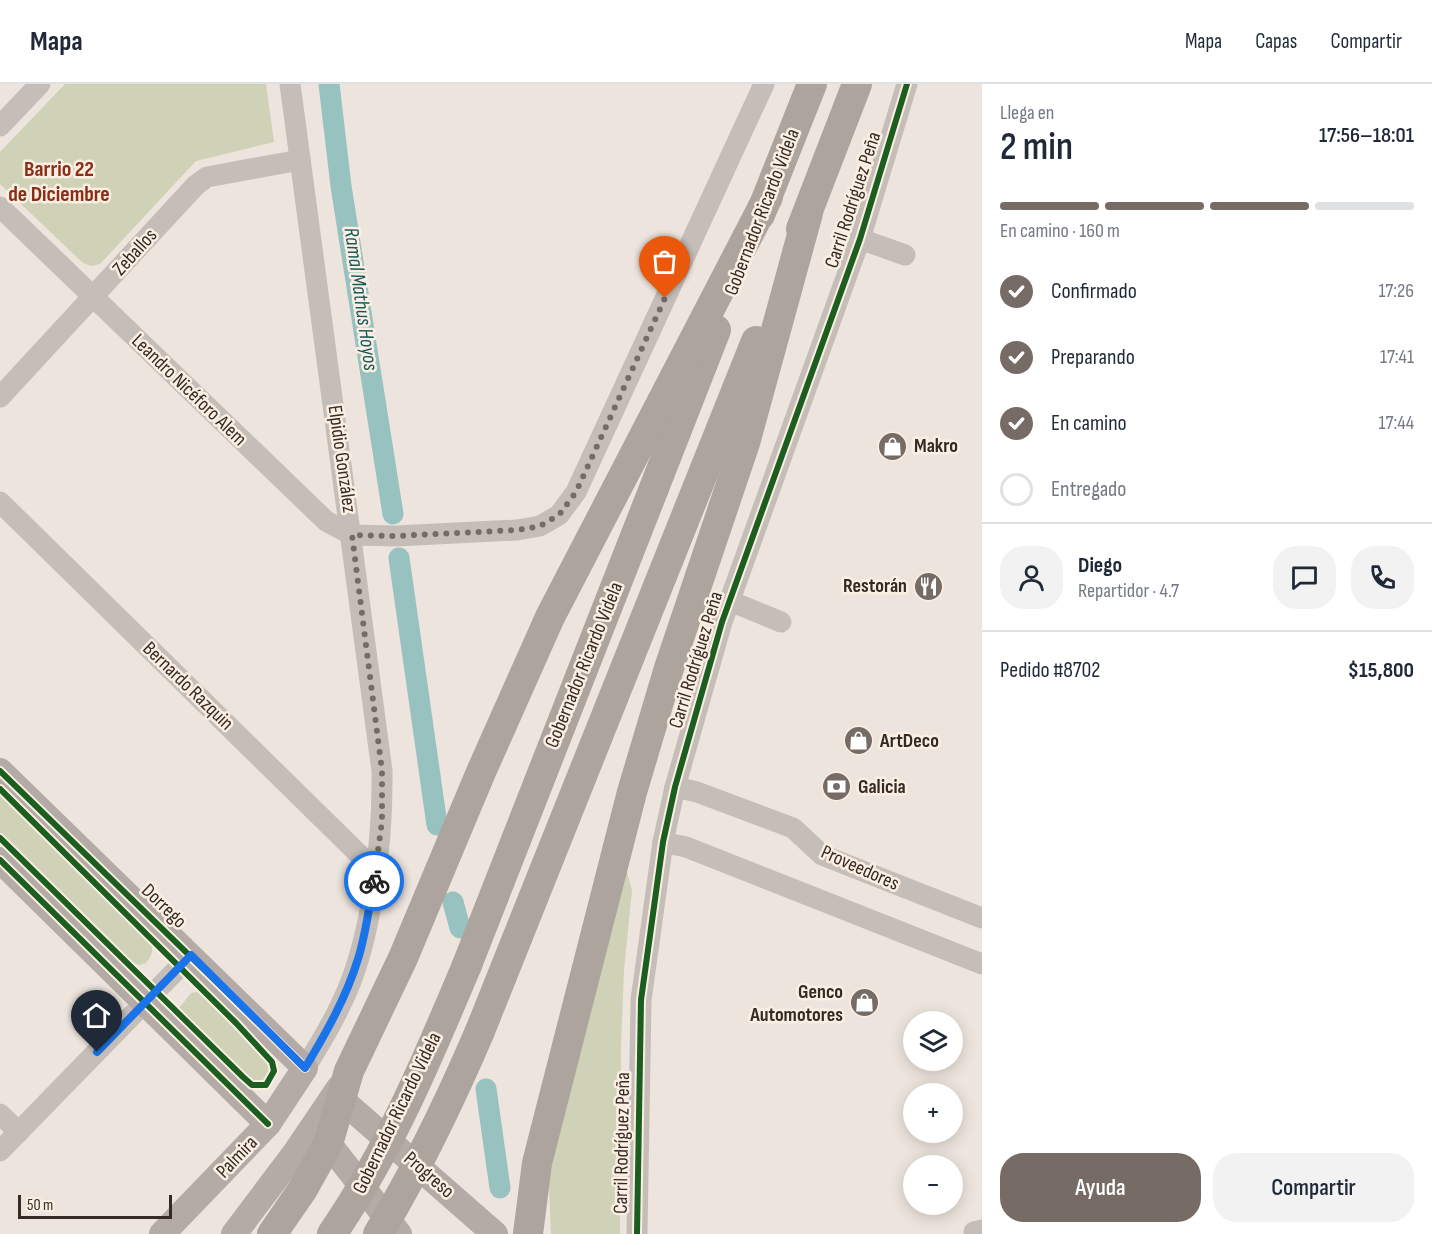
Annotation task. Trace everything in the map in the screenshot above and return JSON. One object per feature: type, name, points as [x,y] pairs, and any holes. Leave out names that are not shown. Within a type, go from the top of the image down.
[{"type":"highway","name":"Gobernador Ricardo Videla","points":[[332,1234],[386,1143],[443,1021],[633,544],[812,84]]},
{"type":"highway","name":"Gobernador Ricardo Videla","points":[[378,1234],[413,1176],[466,1065],[808,213],[857,84]]},
{"type":"highway","points":[[272,1234],[303,1189],[321,1135],[403,958],[494,742],[550,617],[768,196]]},
{"type":"highway","points":[[528,1234],[537,1163],[632,792],[669,668],[745,443],[808,213]]},
{"type":"main road","name":"Dorrego","points":[[0,771],[305,1068]]},
{"type":"main road","points":[[0,860],[268,1124]]},
{"type":"main road","name":"Palmira","points":[[162,1234],[268,1124],[305,1068]]},
{"type":"main road","name":"Progreso","points":[[342,1088],[495,1234]]},
{"type":"main road","points":[[321,1135],[399,1234]]},
{"type":"main road","name":"Palmira","points":[[234,1234],[321,1135]]},
{"type":"street","points":[[0,126],[40,84]]},
{"type":"street","name":"Elpidio González","points":[[290,84],[382,771],[382,821],[376,871]]},
{"type":"street","name":"Leandro Nicéforo Alem","points":[[0,207],[316,512],[338,529],[352,535],[396,536],[518,530],[540,526],[559,515],[576,492],[764,84]]},
{"type":"street","name":"Carril Rodríguez Peña","points":[[637,1234],[641,1000],[663,842],[675,787],[730,601],[860,239],[907,84]]},
{"type":"street","name":"Zeballos","points":[[0,397],[196,185],[207,177],[300,160]]},
{"type":"street","points":[[860,239],[905,255]]},
{"type":"street","name":"Bernardo Razquin","points":[[0,502],[376,871]]},
{"type":"street","points":[[730,601],[781,622]]},
{"type":"street","name":"Proveedores","points":[[675,787],[697,792],[794,828],[822,855],[982,918]]},
{"type":"street","points":[[663,842],[686,847],[982,964]]},
{"type":"street","name":"Palmira","points":[[305,1068],[342,1003],[349,986],[359,957],[376,871]]},
{"type":"street","points":[[0,1151],[191,955]]},
{"type":"street","points":[[0,1114],[19,1132]]},
{"type":"green space","points":[[65,84],[266,84],[274,142],[196,161],[100,264],[91,266],[83,263],[0,184],[0,152]]},
{"type":"green space","points":[[0,793],[145,936],[152,949],[151,956],[146,963],[139,965],[127,960],[0,835]]},
{"type":"green space","points":[[625,865],[632,890],[624,971],[621,1045],[620,1234],[551,1234],[548,1167]]},
{"type":"green space","points":[[191,993],[203,994],[270,1064],[271,1073],[266,1082],[257,1083],[245,1075],[182,1015],[179,1008]]},
{"type":"waterway","name":"Ramal Mathus Hoyos","points":[[329,84],[341,186],[393,514]]},
{"type":"waterway","name":"Ramal Mathus Hoyos","points":[[399,558],[437,825]]},
{"type":"waterway","name":"Ramal Mathus Hoyos","points":[[453,902],[460,928]]},
{"type":"waterway","name":"Ramal Mathus Hoyos","points":[[486,1089],[500,1188]]},
{"type":"cycle path","points":[[637,1234],[641,1000],[663,842],[675,787],[722,622],[860,239],[907,84]]},
{"type":"cycle path","points":[[0,771],[305,1068]]},
{"type":"cycle path","points":[[0,789],[236,1023],[272,1062],[274,1071],[266,1085],[252,1085],[243,1077],[0,838]]},
{"type":"cycle path","points":[[0,860],[268,1124]]},
{"type":"way so far","points":[[374,881],[382,821],[382,771],[352,535],[396,536],[518,530],[540,526],[559,515],[576,492],[665,298]]},
{"type":"place","name":"Makro","points":[[893,446]]},
{"type":"place","name":"Restorán","points":[[928,586]]},
{"type":"place","name":"ArtDeco","points":[[859,741]]},
{"type":"place","name":"Galicia","points":[[837,787]]},
{"type":"place","name":"Genco Automotores","points":[[864,1003]]},
{"type":"district","name":"Barrio 22 de Diciembre","points":[[59,182]]},
{"type":"route","points":[[97,1052],[191,955],[305,1068],[342,1003],[349,986],[359,957],[374,881]]}]
